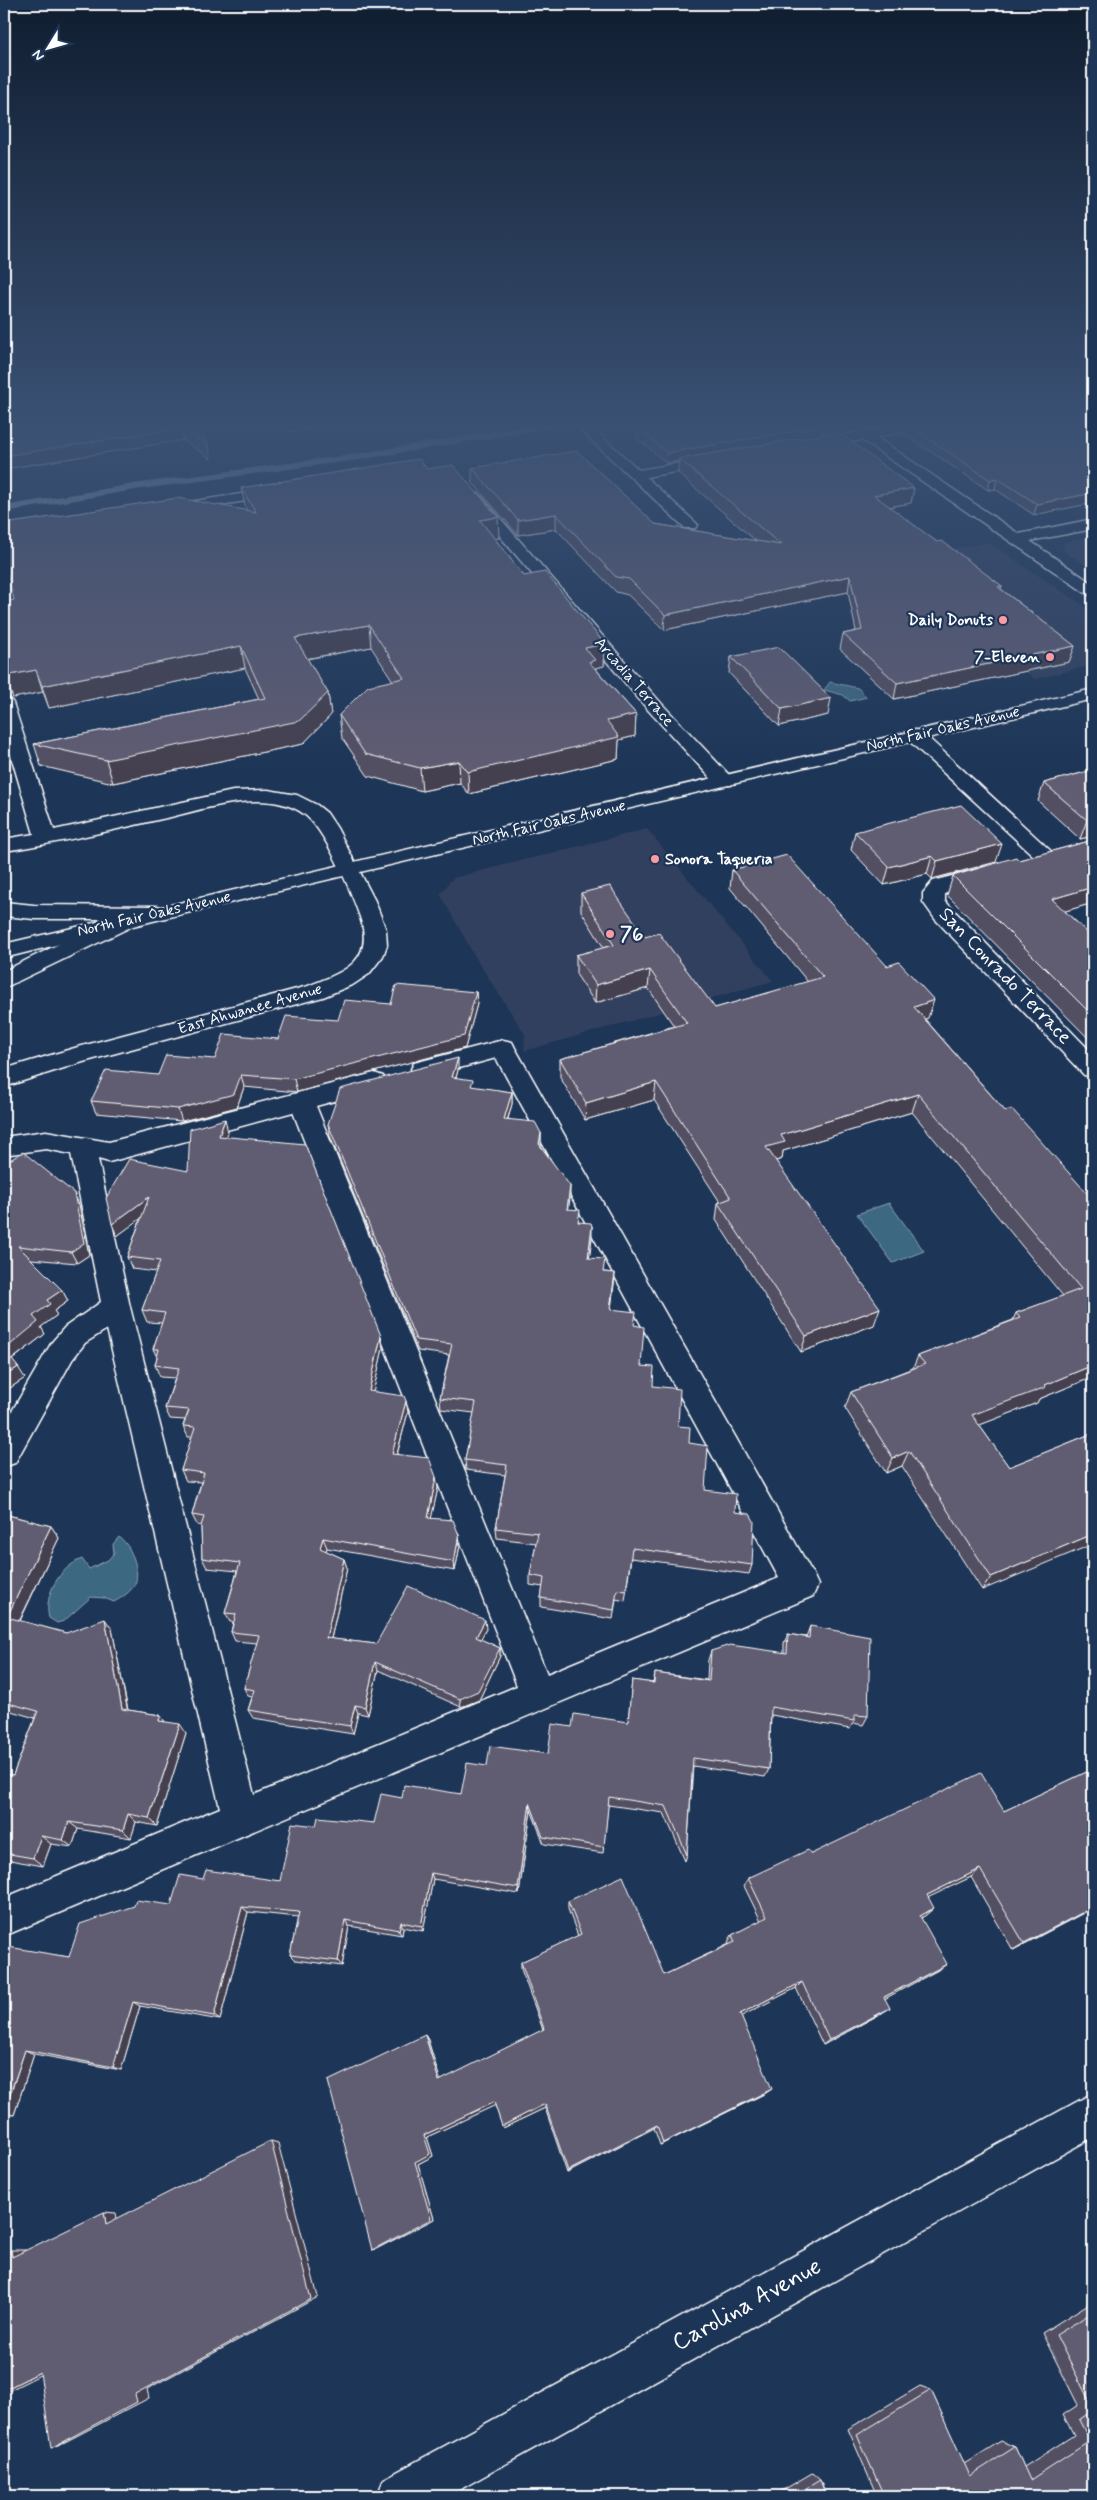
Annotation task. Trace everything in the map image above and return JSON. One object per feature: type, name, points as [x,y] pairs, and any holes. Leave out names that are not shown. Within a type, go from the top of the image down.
[{"type":"main road","name":"Arcadia Terrace","points":[[510,539],[655,707],[724,781]]},
{"type":"main road","points":[[1017,539],[1093,592]]},
{"type":"main road","name":"North Fair Oaks Avenue","points":[[4,951],[157,913],[1093,694]]},
{"type":"main road","points":[[4,703],[46,838]]},
{"type":"main road","name":"San Conrado Terrace","points":[[915,736],[1055,853],[941,886],[934,893],[934,902],[943,914],[1093,1069]]},
{"type":"main road","name":"East Ahwanee Avenue","points":[[4,845],[46,838],[233,797],[257,794],[278,795],[312,809],[320,817],[348,868],[371,919],[377,940],[372,956],[360,969],[349,977],[291,1000],[78,1055],[4,1078]]},
{"type":"main road","points":[[4,909],[34,912],[157,913]]},
{"type":"main road","points":[[4,980],[129,920]]},
{"type":"main road","points":[[4,1146],[46,1140],[109,1152],[503,1048],[801,1585],[4,1917]]},
{"type":"main road","points":[[301,1101],[538,1694]]},
{"type":"main road","points":[[82,1146],[116,1307],[241,1818]]},
{"type":"main road","points":[[4,1453],[62,1350],[74,1335],[116,1307]]},
{"type":"main road","name":"Carolina Avenue","points":[[418,2492],[1093,2114]]},
{"type":"shaded area","points":[[1093,539],[1093,570],[1064,552],[1062,546],[1065,542]]},
{"type":"shaded area","points":[[988,542],[1093,612],[1093,665],[1035,679],[890,562]]},
{"type":"shaded area","points":[[830,682],[858,688],[867,697],[850,701],[843,695],[824,690]]},
{"type":"shaded area","points":[[647,829],[773,981],[524,1051],[525,1034],[478,962],[440,894],[453,878]]},
{"type":"shaded area","points":[[889,1203],[924,1251],[893,1263],[857,1214]]},
{"type":"shaded area","points":[[119,1537],[127,1545],[137,1572],[135,1584],[131,1590],[114,1602],[104,1598],[91,1597],[64,1621],[57,1623],[49,1618],[48,1609],[51,1591],[60,1575],[67,1568],[82,1559],[89,1569],[108,1560],[114,1553],[113,1544]]},
{"type":"building","points":[[4,539],[495,539],[524,576],[545,572],[605,644],[585,648],[595,660],[589,662],[636,714],[607,721],[619,737],[468,772],[459,761],[420,768],[365,754],[339,715],[368,686],[404,678],[369,625],[295,638],[328,693],[299,721],[106,760],[34,744],[265,698],[241,646],[42,686],[36,670],[5,676],[4,602],[14,600],[4,562]]},
{"type":"building","points":[[579,539],[743,539],[781,545],[773,539],[933,539],[937,542],[942,541],[1002,586],[998,587],[1075,646],[897,683],[843,634],[862,630],[850,576],[665,615],[629,579],[616,577]]},
{"type":"building","points":[[779,647],[831,698],[782,709],[731,657]]},
{"type":"building","points":[[1093,770],[1093,819],[1087,820],[1044,783]]},
{"type":"building","points":[[961,805],[1002,844],[937,861],[932,856],[889,867],[855,832]]},
{"type":"building","points":[[1093,840],[1093,887],[1052,899],[1093,938],[1093,1016],[953,876],[1016,857],[1019,860]]},
{"type":"building","points":[[787,855],[887,966],[899,962],[934,1000],[914,1007],[1005,1111],[1012,1109],[1093,1200],[1093,1365],[1045,1385],[1046,1387],[972,1415],[1009,1467],[1093,1433],[1093,1534],[991,1577],[909,1451],[893,1458],[851,1392],[925,1364],[918,1356],[1020,1318],[1016,1313],[1081,1289],[918,1094],[781,1135],[785,1142],[766,1147],[880,1308],[806,1336],[718,1203],[731,1198],[656,1082],[586,1103],[560,1059],[687,1023],[650,970],[596,985],[576,955],[614,945],[581,893],[610,886],[645,937],[659,933],[715,1008],[823,977],[732,870]]},
{"type":"building","points":[[396,985],[476,992],[464,1036],[294,1079],[241,1075],[234,1094],[178,1109],[91,1101],[106,1070],[158,1075],[166,1055],[215,1059],[224,1034],[278,1039],[286,1016],[338,1020],[344,1000],[391,1004]]},
{"type":"building","points":[[458,1058],[452,1077],[473,1080],[471,1086],[512,1092],[504,1119],[535,1122],[541,1133],[539,1144],[570,1186],[567,1209],[580,1210],[578,1222],[591,1223],[588,1258],[605,1259],[603,1272],[615,1273],[610,1309],[636,1312],[634,1325],[644,1327],[641,1366],[654,1367],[653,1386],[680,1389],[678,1426],[690,1427],[689,1443],[708,1446],[705,1490],[736,1494],[735,1512],[750,1514],[754,1521],[752,1565],[632,1548],[626,1591],[617,1590],[614,1610],[541,1598],[544,1578],[530,1575],[538,1533],[496,1528],[507,1465],[465,1460],[476,1402],[440,1398],[452,1344],[416,1340],[328,1124],[340,1089]]},
{"type":"building","points":[[225,1119],[219,1136],[305,1144],[381,1336],[369,1391],[404,1396],[406,1401],[392,1454],[429,1458],[436,1477],[428,1518],[453,1520],[459,1535],[454,1562],[323,1538],[320,1548],[344,1559],[326,1638],[376,1644],[408,1586],[485,1620],[476,1637],[500,1648],[478,1691],[460,1699],[375,1662],[365,1707],[355,1705],[350,1726],[248,1710],[255,1690],[244,1688],[259,1635],[231,1632],[236,1614],[225,1613],[240,1563],[202,1558],[201,1526],[204,1517],[192,1515],[204,1473],[181,1470],[195,1427],[183,1426],[189,1410],[165,1408],[179,1368],[155,1365],[159,1349],[153,1349],[165,1313],[142,1310],[160,1261],[127,1257],[149,1197],[112,1224],[106,1198],[129,1159],[188,1171],[190,1129]]},
{"type":"building","points":[[23,1152],[74,1193],[84,1243],[71,1252],[18,1246],[62,1290],[47,1300],[50,1304],[33,1316],[38,1322],[4,1350],[4,1155],[10,1160]]},
{"type":"building","points":[[4,1350],[18,1367],[4,1377]]},
{"type":"building","points":[[4,1514],[51,1526],[7,1617],[66,1633],[105,1619],[122,1709],[160,1715],[159,1721],[180,1724],[149,1818],[128,1814],[123,1830],[69,1822],[63,1840],[41,1836],[33,1858],[4,1853],[4,1774],[13,1775],[38,1711],[4,1702]]},
{"type":"building","points":[[810,1626],[870,1637],[868,1716],[854,1715],[854,1721],[771,1707],[769,1769],[693,1758],[687,1855],[666,1806],[609,1797],[604,1847],[543,1837],[530,1803],[518,1888],[431,1873],[421,1926],[401,1922],[399,1930],[345,1920],[338,1961],[290,1955],[299,1912],[242,1907],[214,2016],[133,2002],[113,2067],[25,2050],[4,2112],[4,1948],[8,1947],[69,1957],[80,1924],[134,1906],[136,1900],[171,1905],[180,1875],[203,1879],[206,1870],[280,1881],[292,1823],[316,1826],[318,1817],[374,1823],[381,1794],[402,1798],[404,1785],[461,1794],[467,1763],[487,1766],[490,1746],[548,1754],[552,1724],[572,1727],[574,1714],[628,1722],[632,1680],[654,1683],[655,1673],[709,1681],[711,1651],[730,1645],[787,1653],[788,1634],[809,1638]]},
{"type":"building","points":[[1093,1769],[1093,1907],[1024,1943],[980,1869],[927,1895],[934,1908],[920,1916],[947,1964],[884,1997],[890,2008],[829,2040],[802,1982],[740,2014],[772,2089],[663,2143],[657,2125],[568,2171],[545,2104],[502,2126],[494,2102],[424,2135],[430,2154],[415,2162],[431,2219],[372,2250],[328,2081],[425,2035],[439,2081],[544,2029],[521,1962],[581,1934],[568,1901],[623,1876],[664,1975],[735,1942],[732,1935],[767,1917],[748,1878],[808,1850],[811,1854],[981,1773],[1004,1811]]},
{"type":"building","points":[[271,2141],[311,2299],[135,2394],[137,2402],[51,2448],[40,2372],[4,2390],[4,2254],[11,2250],[12,2257],[104,2212],[106,2224]]},
{"type":"building","points":[[1093,2312],[1093,2408],[1056,2335]]},
{"type":"building","points":[[931,2390],[970,2476],[1015,2447],[1030,2480],[1090,2441],[1079,2420],[1093,2410],[1093,2496],[884,2496],[857,2435]]},
{"type":"building","points":[[820,2480],[826,2496],[793,2496]]},
{"type":"place","name":"Daily Donuts","points":[[1003,620]]},
{"type":"place","name":"7-Eleven","points":[[1050,657]]},
{"type":"place","name":"Sonora Taqueria","points":[[655,859]]},
{"type":"place","name":"76","points":[[610,934]]}]
